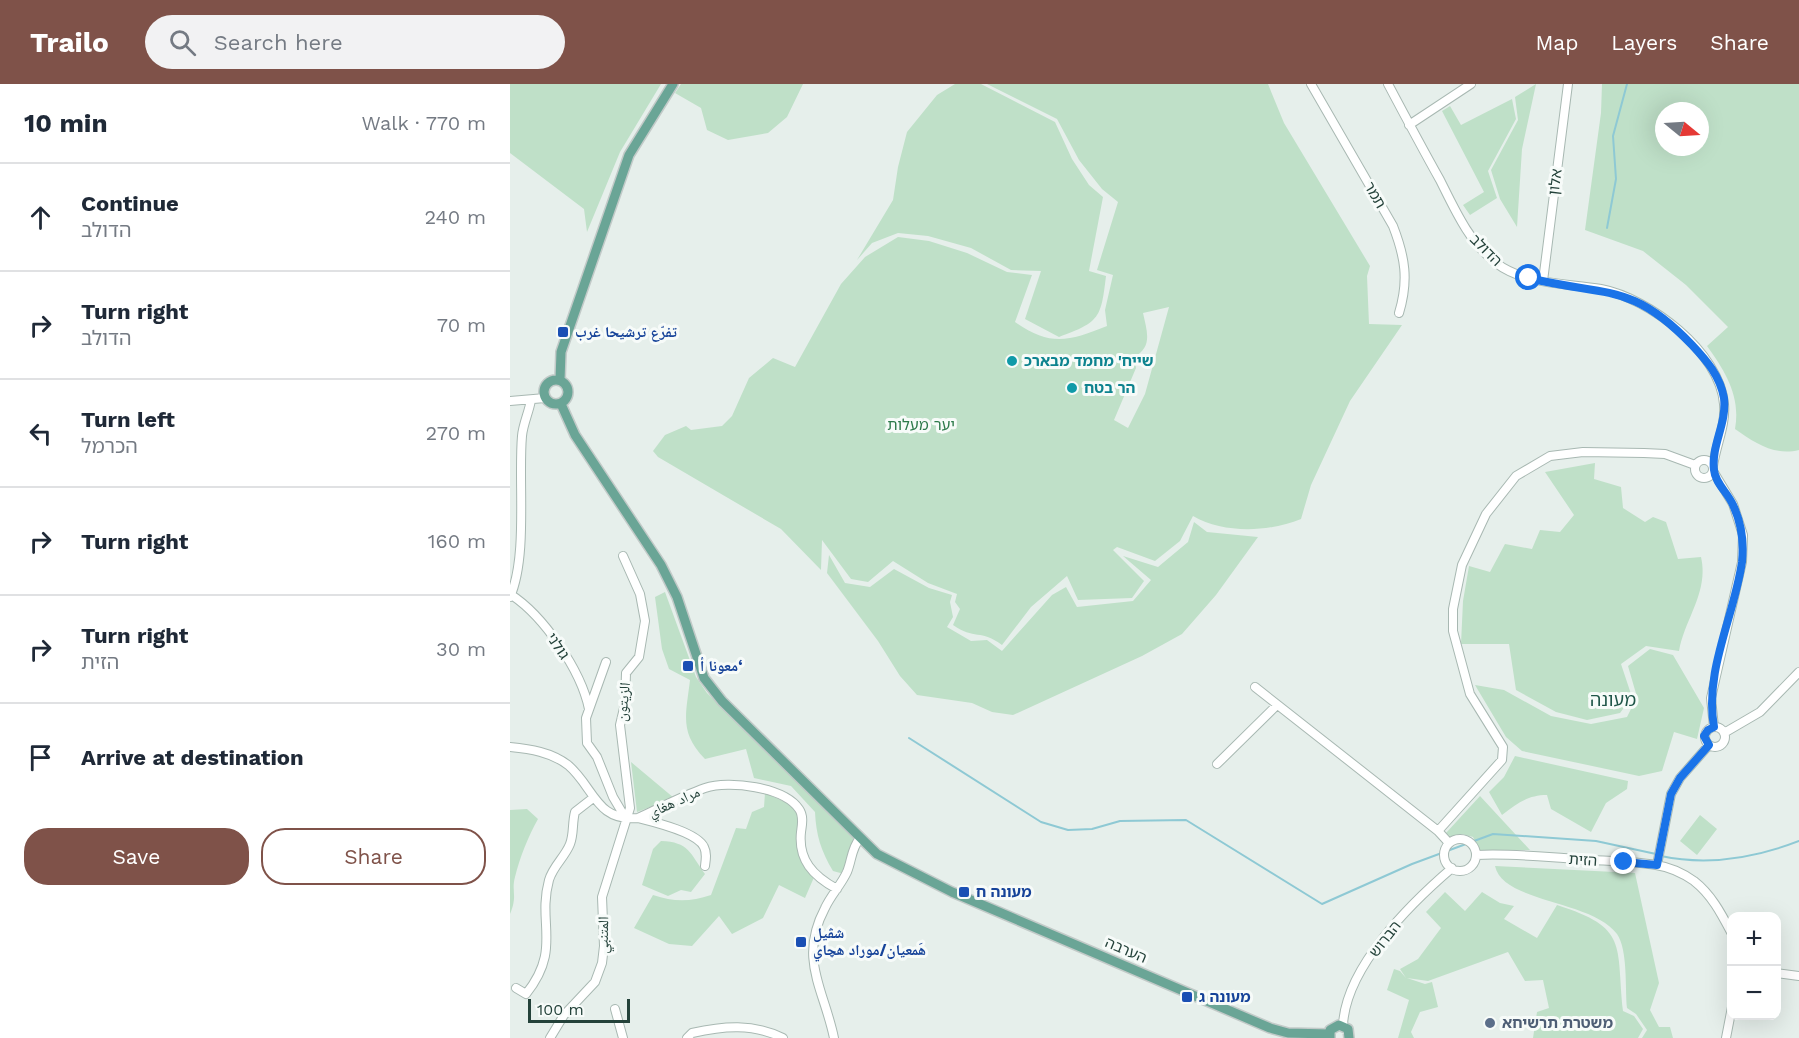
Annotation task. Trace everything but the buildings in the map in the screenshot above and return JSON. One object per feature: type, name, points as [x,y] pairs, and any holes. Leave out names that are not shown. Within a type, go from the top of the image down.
[{"type":"main road","points":[[560,380],[561,352],[629,155],[673,84]]},
{"type":"main road","points":[[560,380],[569,392],[567,399],[561,404],[550,403],[545,398],[544,390],[548,383],[560,380]]},
{"type":"main road","name":"הערבה","points":[[561,404],[575,435],[661,565],[676,597],[704,678],[722,701],[877,854],[915,875],[1270,1028],[1288,1033],[1329,1036]]},
{"type":"main road","points":[[1329,1036],[1333,1027],[1343,1025],[1348,1029],[1349,1038]]},
{"type":"street","name":"הדולב","points":[[1388,84],[1473,240],[1496,263],[1524,277],[1619,294],[1649,307],[1674,326],[1708,362],[1722,388],[1725,414],[1713,469]]},
{"type":"street","points":[[1409,125],[1471,84]]},
{"type":"street","name":"אלון","points":[[1543,281],[1568,84]]},
{"type":"street","name":"תמר","points":[[1313,85],[1393,226],[1402,250],[1407,280],[1399,313]]},
{"type":"street","points":[[510,401],[545,398]]},
{"type":"street","points":[[510,595],[520,549],[522,434],[531,400]]},
{"type":"street","points":[[1713,469],[1706,478],[1700,477],[1695,471],[1699,462],[1712,452],[1720,438]]},
{"type":"street","points":[[1438,831],[1502,760],[1503,747],[1470,694],[1453,631],[1453,609],[1462,565],[1486,514],[1516,476],[1550,456],[1582,452],[1644,453],[1665,454],[1699,462],[1708,460],[1733,504],[1743,535],[1742,562],[1712,690],[1714,727]]},
{"type":"street","name":"الزيتون","points":[[622,556],[640,594],[645,621],[639,657],[626,673],[625,704],[620,725],[630,808],[626,819]]},
{"type":"street","name":"גולני","points":[[510,595],[526,604],[543,625],[580,681],[589,709]]},
{"type":"street","points":[[606,662],[589,709],[585,727],[587,743],[597,757],[613,797],[626,819]]},
{"type":"street","points":[[1724,733],[1761,712],[1799,672]]},
{"type":"street","points":[[1255,687],[1438,831],[1449,843]]},
{"type":"street","points":[[1217,764],[1277,705]]},
{"type":"street","points":[[1714,727],[1724,733]]},
{"type":"street","points":[[1714,727],[1704,736],[1709,745],[1714,747],[1722,744],[1724,733]]},
{"type":"street","points":[[1657,865],[1671,794],[1680,778],[1709,745]]},
{"type":"street","points":[[510,747],[543,752],[557,758],[581,780],[607,813],[626,819]]},
{"type":"street","name":"مراد هغاي","points":[[626,819],[638,818],[707,787],[742,786],[772,791],[799,809],[802,818],[800,838],[804,862],[820,879],[837,889]]},
{"type":"street","points":[[516,988],[526,994],[543,964],[548,943],[546,901],[549,879],[570,845],[575,812],[593,798]]},
{"type":"street","points":[[638,818],[695,838],[704,845],[705,866]]},
{"type":"street","name":"المتنبي","points":[[550,1038],[564,1015],[595,982],[602,963],[604,946],[602,897],[626,819]]},
{"type":"street","points":[[834,1038],[813,964],[820,921],[848,870],[852,848],[860,838]]},
{"type":"street","points":[[1456,839],[1467,840],[1476,855],[1467,868],[1452,868],[1445,858],[1449,843],[1456,839]]},
{"type":"street","name":"הזית","points":[[1476,855],[1498,854],[1657,865],[1694,881],[1720,911],[1727,926]]},
{"type":"street","name":"הברוש","points":[[1343,1025],[1344,1008],[1373,951],[1425,891],[1452,868]]},
{"type":"street","points":[[1781,974],[1799,976]]},
{"type":"street","points":[[615,1009],[623,1038]]},
{"type":"street","points":[[1726,1038],[1729,1020]]},
{"type":"street","points":[[687,1038],[692,1033],[742,1027],[765,1029],[783,1038]]},
{"type":"green space","points":[[510,84],[661,84],[620,152],[587,232],[584,209],[510,153]]},
{"type":"green space","points":[[681,84],[803,84],[787,117],[768,133],[728,140],[707,130],[701,108],[675,93]]},
{"type":"green space","points":[[955,84],[981,84],[1055,122],[1072,159],[1089,185],[1103,197],[1089,271],[1106,276],[1104,290],[1100,310],[1091,322],[1083,327],[1059,337],[1025,319],[1041,271],[1011,270],[971,248],[928,236],[898,233],[872,243],[857,260],[893,200],[907,132],[937,95]]},
{"type":"green space","name":"יער מעלות","points":[[987,84],[1268,84],[1284,123],[1370,266],[1367,276],[1369,324],[1402,325],[1350,401],[1311,485],[1301,519],[1275,527],[1247,529],[1218,526],[1193,516],[1180,541],[1155,561],[1117,547],[1113,550],[1144,581],[1132,598],[1078,600],[1067,576],[1031,607],[1002,645],[988,637],[960,630],[953,625],[960,609],[955,602],[957,594],[928,583],[893,561],[868,582],[851,579],[822,540],[821,570],[781,529],[658,457],[653,451],[665,435],[686,426],[691,430],[722,426],[732,416],[749,378],[773,358],[795,367],[841,284],[865,257],[898,237],[929,241],[967,253],[1007,272],[1032,275],[1015,322],[1039,335],[1060,339],[1071,338],[1107,326],[1105,310],[1113,275],[1097,270],[1118,202],[1102,189],[1079,160],[1057,119]],"holes":[[[1169,307],[1145,394],[1128,428],[1114,420],[1136,368],[1134,357],[1140,353],[1146,343],[1147,332],[1143,313]]]},
{"type":"green space","points":[[1536,84],[1522,149],[1517,227],[1500,199],[1491,170],[1518,120],[1515,97]]},
{"type":"green space","points":[[1602,84],[1799,84],[1799,450],[1773,450],[1735,429],[1734,395],[1720,365],[1707,346],[1728,327],[1686,285],[1643,251],[1585,230],[1601,113]]},
{"type":"green space","points":[[1512,99],[1516,119],[1488,171],[1497,198],[1470,215],[1463,205],[1484,192],[1442,111],[1450,106],[1461,125]]},
{"type":"green space","points":[[1595,463],[1594,479],[1621,487],[1623,508],[1645,522],[1653,517],[1666,522],[1678,559],[1701,557],[1703,570],[1699,593],[1679,651],[1646,646],[1621,664],[1632,697],[1620,713],[1587,720],[1556,712],[1516,690],[1509,644],[1461,644],[1463,601],[1469,566],[1490,572],[1505,544],[1532,549],[1540,530],[1560,532],[1574,515],[1545,472]]},
{"type":"green space","points":[[1194,522],[1207,532],[1258,537],[1216,595],[1182,634],[1142,656],[1013,715],[992,712],[972,703],[917,695],[900,676],[878,641],[827,573],[829,555],[845,583],[870,587],[894,569],[929,588],[952,595],[950,602],[953,617],[947,627],[971,641],[987,640],[1002,651],[1052,595],[1066,587],[1077,607],[1133,601],[1151,580],[1123,556],[1158,567],[1188,542]]},
{"type":"green space","points":[[665,592],[696,677],[707,693],[854,836],[844,874],[833,871],[820,843],[815,812],[791,786],[754,778],[746,749],[705,759],[691,740],[686,722],[690,680],[669,669],[662,649],[655,597]]},
{"type":"green space","points":[[1650,649],[1673,655],[1704,708],[1697,739],[1674,732],[1662,771],[1639,776],[1522,751],[1506,737],[1475,685],[1504,690],[1551,716],[1591,724],[1627,717],[1637,697],[1628,666]]},
{"type":"green space","points":[[1515,756],[1628,781],[1627,789],[1606,803],[1591,832],[1551,809],[1547,795],[1528,798],[1502,815],[1489,792],[1504,777]]},
{"type":"green space","points":[[631,762],[674,798],[637,812]]},
{"type":"green space","points":[[765,793],[796,807],[801,844],[815,875],[805,898],[779,885],[763,918],[732,934],[719,916],[692,946],[669,944],[634,928],[653,895],[682,900],[711,895],[736,828],[746,829],[752,812],[764,807]]},
{"type":"green space","points":[[1480,796],[1530,850],[1479,850],[1473,837],[1462,834],[1451,837],[1446,833]]},
{"type":"green space","points":[[527,809],[538,819],[517,870],[514,882],[514,902],[510,914],[510,810]]},
{"type":"green space","points":[[1700,815],[1717,829],[1697,855],[1680,841]]},
{"type":"green space","points":[[661,841],[683,846],[705,874],[691,892],[681,890],[668,896],[642,885],[653,849]]},
{"type":"green space","points":[[1495,866],[1635,873],[1659,983],[1650,1010],[1659,1027],[1670,1027],[1673,1038],[1642,1038],[1647,1030],[1636,1014],[1627,1008],[1623,950],[1617,934],[1605,923],[1589,914],[1514,887],[1502,878]]},
{"type":"green space","points":[[1445,892],[1465,911],[1482,892],[1500,903],[1514,906],[1504,919],[1537,938],[1557,905],[1597,922],[1608,931],[1614,942],[1620,969],[1623,1011],[1634,1016],[1643,1029],[1638,1038],[1533,1038],[1537,1012],[1549,1008],[1543,980],[1525,981],[1508,952],[1428,981],[1407,978],[1425,984],[1432,982],[1438,1007],[1420,1012],[1411,1032],[1414,1038],[1398,1038],[1409,1000],[1387,990],[1394,969],[1400,971],[1406,978],[1400,969],[1418,959],[1441,928],[1426,912]]},
{"type":"waterway","points":[[1607,228],[1616,179],[1613,136],[1627,84]]},
{"type":"waterway","points":[[909,738],[1041,822],[1068,830],[1092,829],[1120,821],[1186,820],[1322,904],[1412,864],[1493,834],[1596,841],[1656,854]]},
{"type":"waterway","points":[[1661,856],[1696,860],[1731,859],[1765,852],[1799,841]]},
{"type":"place","name":"تفرّع ترشيحا غرب","points":[[563,332]]},
{"type":"place","name":"שייח' מחמד מבארכ","points":[[1012,361]]},
{"type":"place","name":"הר בטח","points":[[1072,388]]},
{"type":"place","name":"معونا أ‘","points":[[688,666]]},
{"type":"place","name":"מעונה ח","points":[[964,892]]},
{"type":"place","name":"شڤيل هَمعيان/موراد هچاي","points":[[801,942]]},
{"type":"place","name":"מעונה ג","points":[[1187,997]]},
{"type":"place","name":"משטרת תרשיחא","points":[[1490,1023]]},
{"type":"district","name":"מעונה","points":[[1613,699]]},
{"type":"route","points":[[1529,278],[1619,294],[1649,307],[1674,326],[1708,362],[1722,388],[1724,400],[1725,414],[1715,452],[1713,471],[1733,504],[1743,535],[1742,562],[1711,698],[1714,727],[1704,736],[1709,745],[1680,778],[1671,794],[1657,865],[1624,862]]}]
